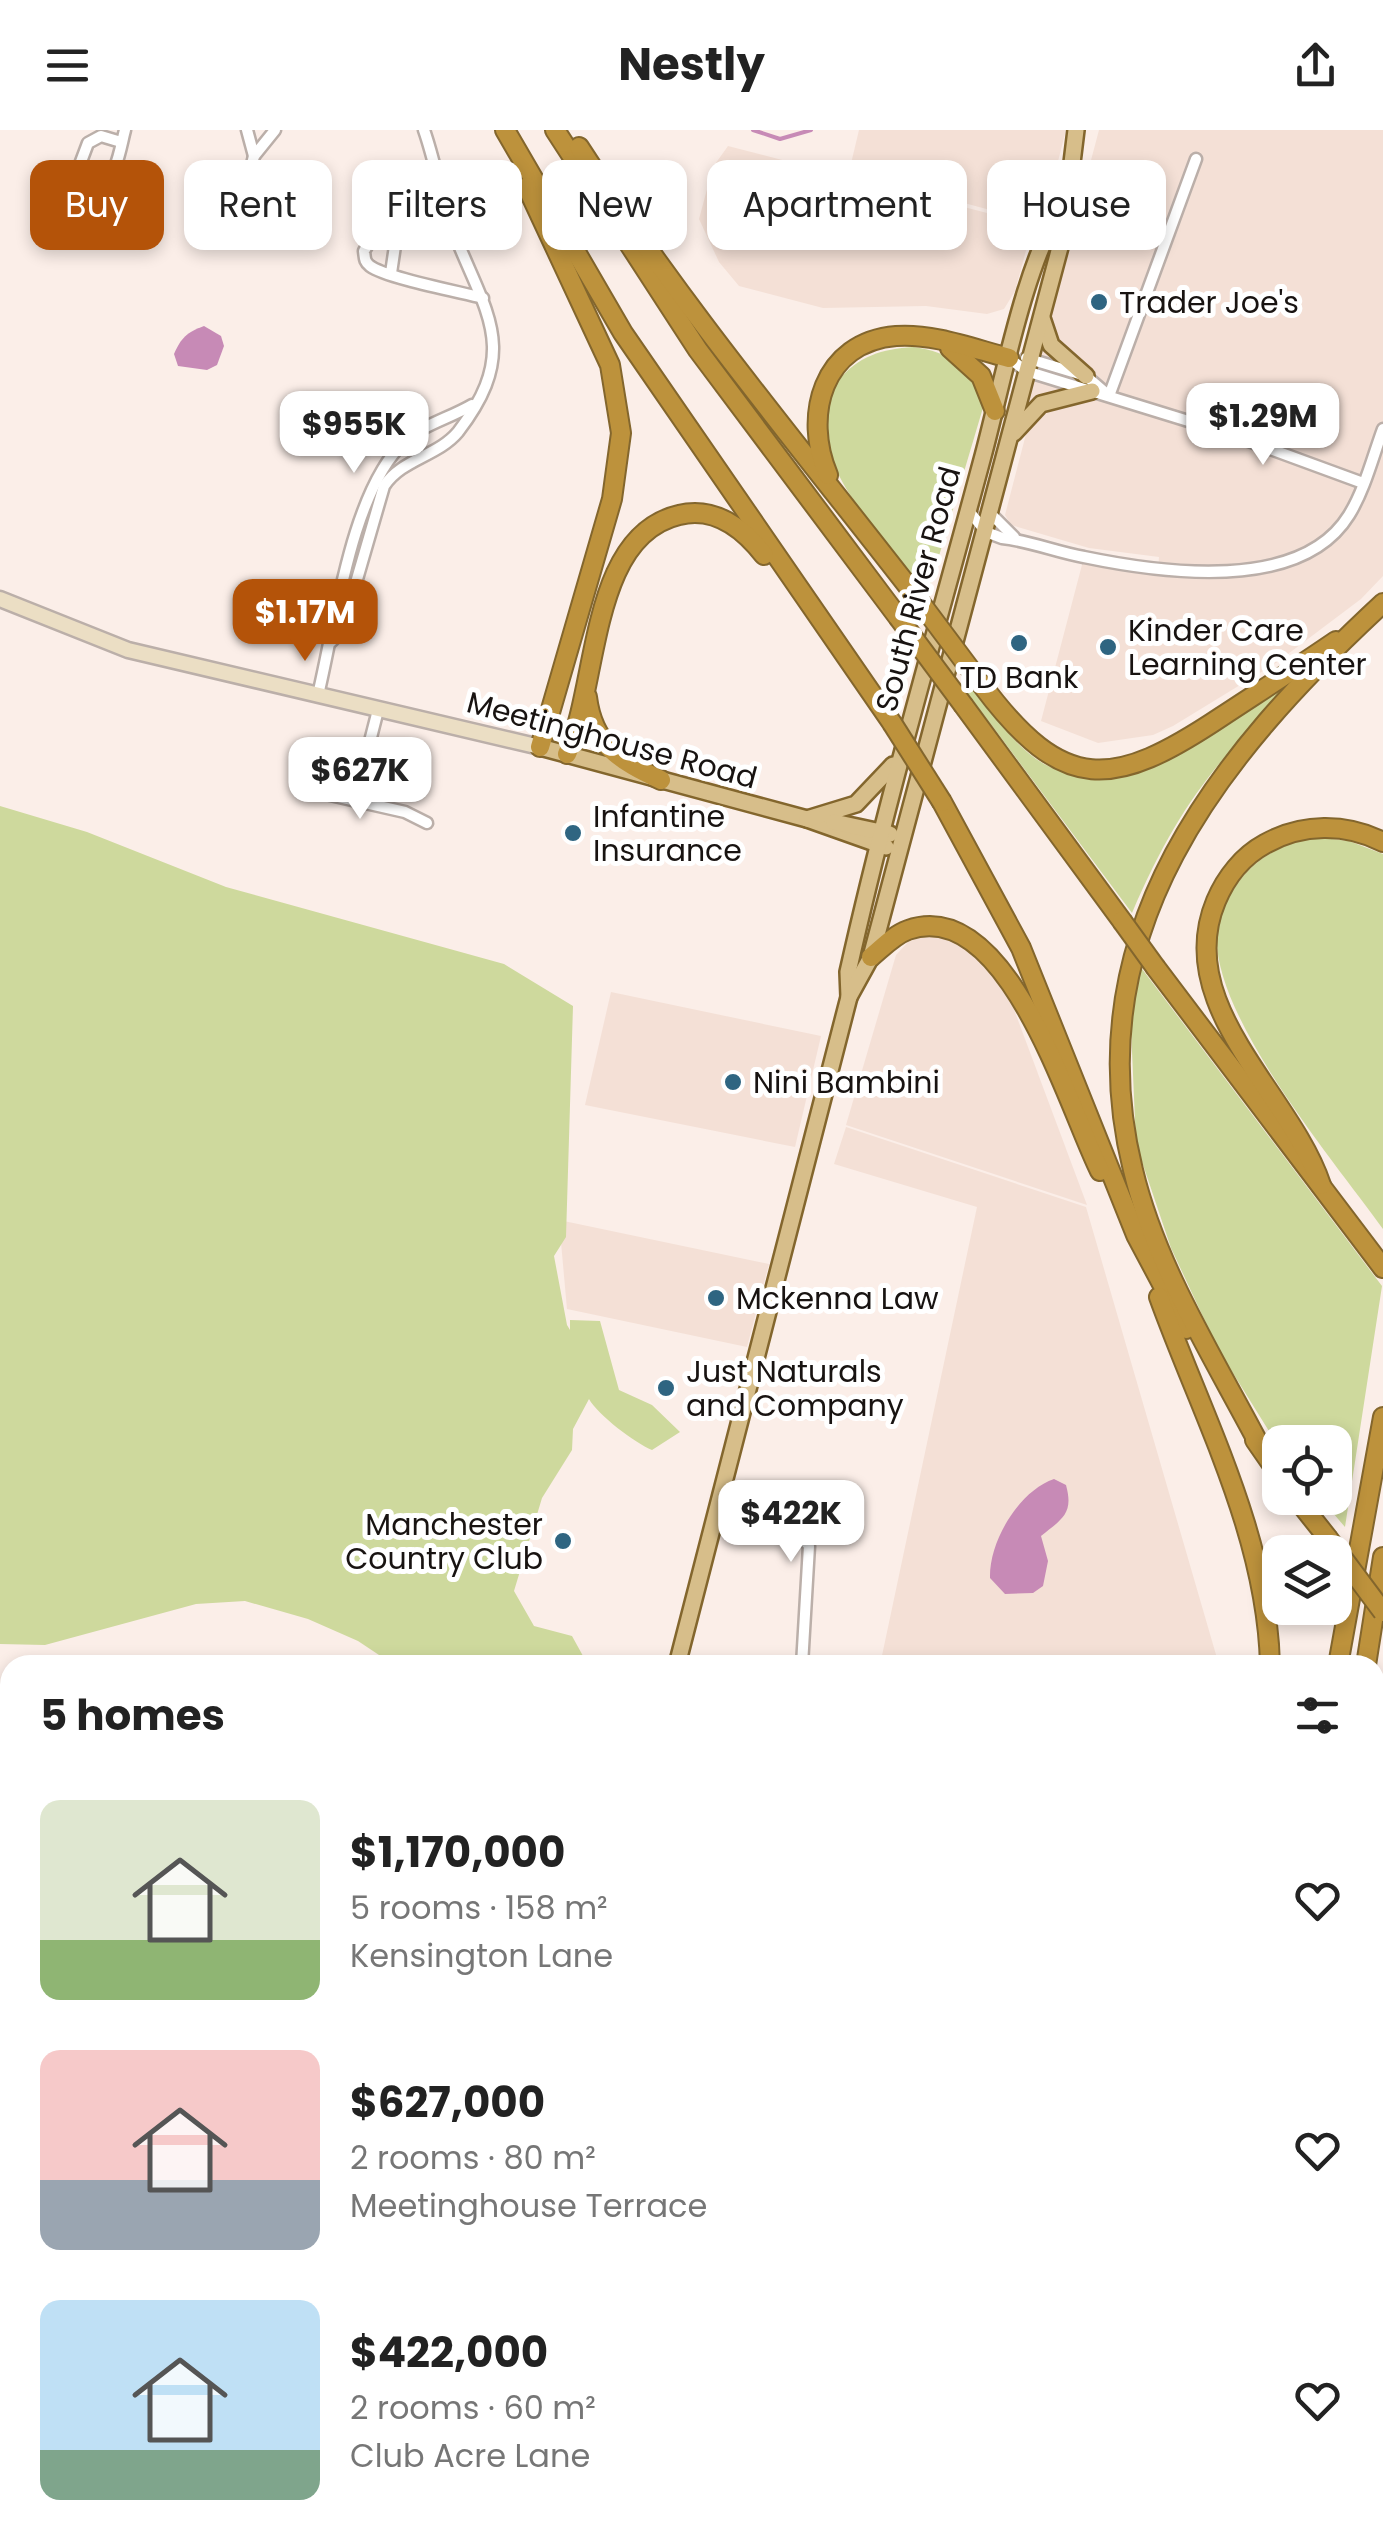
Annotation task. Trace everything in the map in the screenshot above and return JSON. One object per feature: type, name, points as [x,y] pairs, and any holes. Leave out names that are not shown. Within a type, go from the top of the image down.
[{"type":"highway","points":[[505,130],[623,332],[892,722],[942,802],[1022,948],[1241,1509],[1269,1655]]},
{"type":"highway","points":[[555,130],[678,322],[1156,968],[1378,1260]]},
{"type":"highway","points":[[568,130],[662,272],[982,686],[1036,747],[1070,763],[1118,769],[1162,755],[1365,620]]},
{"type":"highway","points":[[514,148],[532,204],[610,365],[621,433],[612,499],[540,747]]},
{"type":"highway","points":[[836,494],[816,438],[815,413],[827,379],[852,352],[893,336],[941,342],[1009,358]]},
{"type":"highway","points":[[941,342],[982,376],[996,411]]},
{"type":"highway","points":[[567,754],[624,554],[658,520],[694,511],[732,523],[755,543],[858,675]]},
{"type":"highway","points":[[1260,1446],[1175,1281],[1133,1171],[1122,1101],[1124,999],[1133,948],[1170,856],[1252,742],[1383,604]]},
{"type":"highway","points":[[585,686],[589,712],[605,746],[624,762],[661,780]]},
{"type":"highway","points":[[1321,1185],[1311,1155],[1221,1009],[1209,973],[1209,922],[1229,877],[1255,850],[1277,838],[1326,828],[1351,830],[1383,842]]},
{"type":"highway","points":[[871,957],[897,935],[917,928],[944,928],[979,944],[998,963],[1026,1008],[1099,1170],[1125,1204]]},
{"type":"highway","points":[[1136,1235],[1220,1392],[1262,1449]]},
{"type":"highway","points":[[1340,1655],[1383,1417]]},
{"type":"highway","points":[[1310,1515],[1325,1535]]},
{"type":"highway","points":[[1369,1655],[1383,1560]]},
{"type":"highway","points":[[1352,1564],[1383,1598]]},
{"type":"highway","points":[[1352,1570],[1383,1612]]},
{"type":"main road","name":"South River Road","points":[[1073,160],[1079,135]]},
{"type":"main road","name":"South River Road","points":[[849,997],[848,972],[878,838],[1009,358],[1042,250]]},
{"type":"main road","name":"South River Road","points":[[680,1655],[849,997],[871,957],[1059,250]]},
{"type":"main road","points":[[1009,441],[1041,404],[1089,384],[1051,346],[1042,314]]},
{"type":"main road","name":"Meetinghouse Road","points":[[540,747],[902,844]]},
{"type":"main road","points":[[807,819],[856,804],[901,753]]},
{"type":"street","points":[[247,130],[254,156]]},
{"type":"street","points":[[253,160],[275,130]]},
{"type":"street","points":[[331,642],[342,631],[384,486],[398,471],[449,441],[476,402],[494,352],[493,324],[450,222],[424,130]]},
{"type":"street","points":[[102,136],[123,136],[109,181],[100,187],[85,183],[79,167],[88,143],[102,136]]},
{"type":"street","points":[[1109,396],[1196,159]]},
{"type":"street","points":[[391,273],[484,298]]},
{"type":"street","points":[[1009,358],[1363,483]]},
{"type":"street","points":[[318,695],[331,628],[378,474],[411,436],[476,402]]},
{"type":"street","points":[[969,511],[986,532],[1135,566],[1232,571],[1276,567],[1327,540],[1349,515],[1383,428]]},
{"type":"street","points":[[990,513],[1020,540]]},
{"type":"street","name":"Meetinghouse Road","points":[[0,599],[122,648],[540,747]]},
{"type":"street","points":[[355,800],[378,710]]},
{"type":"street","points":[[308,790],[417,816],[427,824]]},
{"type":"street","points":[[719,1498],[788,1524],[809,1546],[803,1655]]},
{"type":"shaded area","points":[[859,130],[1066,130],[1058,160],[987,160],[987,209],[967,204],[967,160],[852,160]]},
{"type":"shaded area","points":[[1099,130],[1383,130],[1383,576],[1361,599],[1276,663],[1173,726],[1153,735],[1098,743],[1041,721],[1083,561],[1158,572],[1159,557],[1089,548],[1011,525],[1005,515],[1026,434],[1027,402],[1067,250],[1166,250],[1166,160],[1091,160]]},
{"type":"shaded area","points":[[728,146],[782,160],[718,160]]},
{"type":"shaded area","points":[[707,189],[707,236],[699,219]]},
{"type":"shaded area","points":[[967,208],[987,213],[987,250],[1026,250],[1015,291],[1004,309],[987,314],[926,306],[823,308],[739,286],[713,250],[967,250]]},
{"type":"shaded area","points":[[204,326],[221,336],[224,346],[217,365],[207,370],[178,366],[174,354],[179,344],[189,333]]},
{"type":"shaded area","points":[[927,935],[955,938],[1003,980],[1087,1205],[846,1125],[896,955],[908,942]]},
{"type":"shaded area","points":[[611,992],[821,1036],[795,1147],[585,1105]]},
{"type":"shaded area","points":[[846,1127],[1086,1207],[1216,1655],[882,1655],[977,1207],[834,1164]]},
{"type":"shaded area","points":[[559,1220],[769,1264],[747,1347],[567,1309]]},
{"type":"shaded area","points":[[1054,1479],[1066,1485],[1068,1503],[1060,1520],[1041,1536],[1048,1561],[1043,1586],[1033,1593],[1005,1594],[990,1578],[1001,1534],[1029,1494]]},
{"type":"green space","points":[[913,347],[958,363],[974,378],[985,401],[928,593],[868,522],[849,493],[825,434],[826,407],[846,372],[871,355]]},
{"type":"green space","points":[[1308,672],[1205,781],[1168,840],[1132,913],[963,687],[967,679],[1011,736],[1044,764],[1091,777],[1119,777],[1158,762]]},
{"type":"green space","name":"Manchester Country Club","points":[[0,806],[87,832],[226,887],[504,964],[573,1006],[566,1237],[554,1256],[567,1325],[570,1330],[570,1320],[600,1321],[619,1390],[652,1405],[680,1432],[652,1450],[617,1428],[589,1399],[573,1429],[572,1450],[542,1498],[514,1591],[534,1626],[572,1636],[582,1655],[379,1655],[308,1619],[245,1601],[196,1604],[45,1645],[0,1644]]},
{"type":"green space","points":[[1314,837],[1349,841],[1383,854],[1383,1229],[1277,1082],[1230,997],[1219,958],[1219,919],[1245,874],[1271,853]]},
{"type":"green space","points":[[1139,965],[1382,1286],[1352,1481],[1352,1425],[1265,1425],[1218,1349],[1171,1248],[1136,1144],[1131,1028]]},
{"type":"green space","points":[[1335,1515],[1347,1515],[1345,1527]]},
{"type":"waterway","points":[[753,130],[780,139],[811,130]]},
{"type":"place","name":"Trader Joe's","points":[[1099,302]]},
{"type":"place","name":"TD Bank","points":[[1019,643]]},
{"type":"place","name":"Kinder Care Learning Center","points":[[1108,647]]},
{"type":"place","name":"Infantine Insurance","points":[[573,833]]},
{"type":"place","name":"Nini Bambini","points":[[733,1082]]},
{"type":"place","name":"Mckenna Law","points":[[716,1298]]},
{"type":"place","name":"Just Naturals and Company","points":[[666,1388]]},
{"type":"place","name":"Manchester Country Club","points":[[563,1541]]}]
